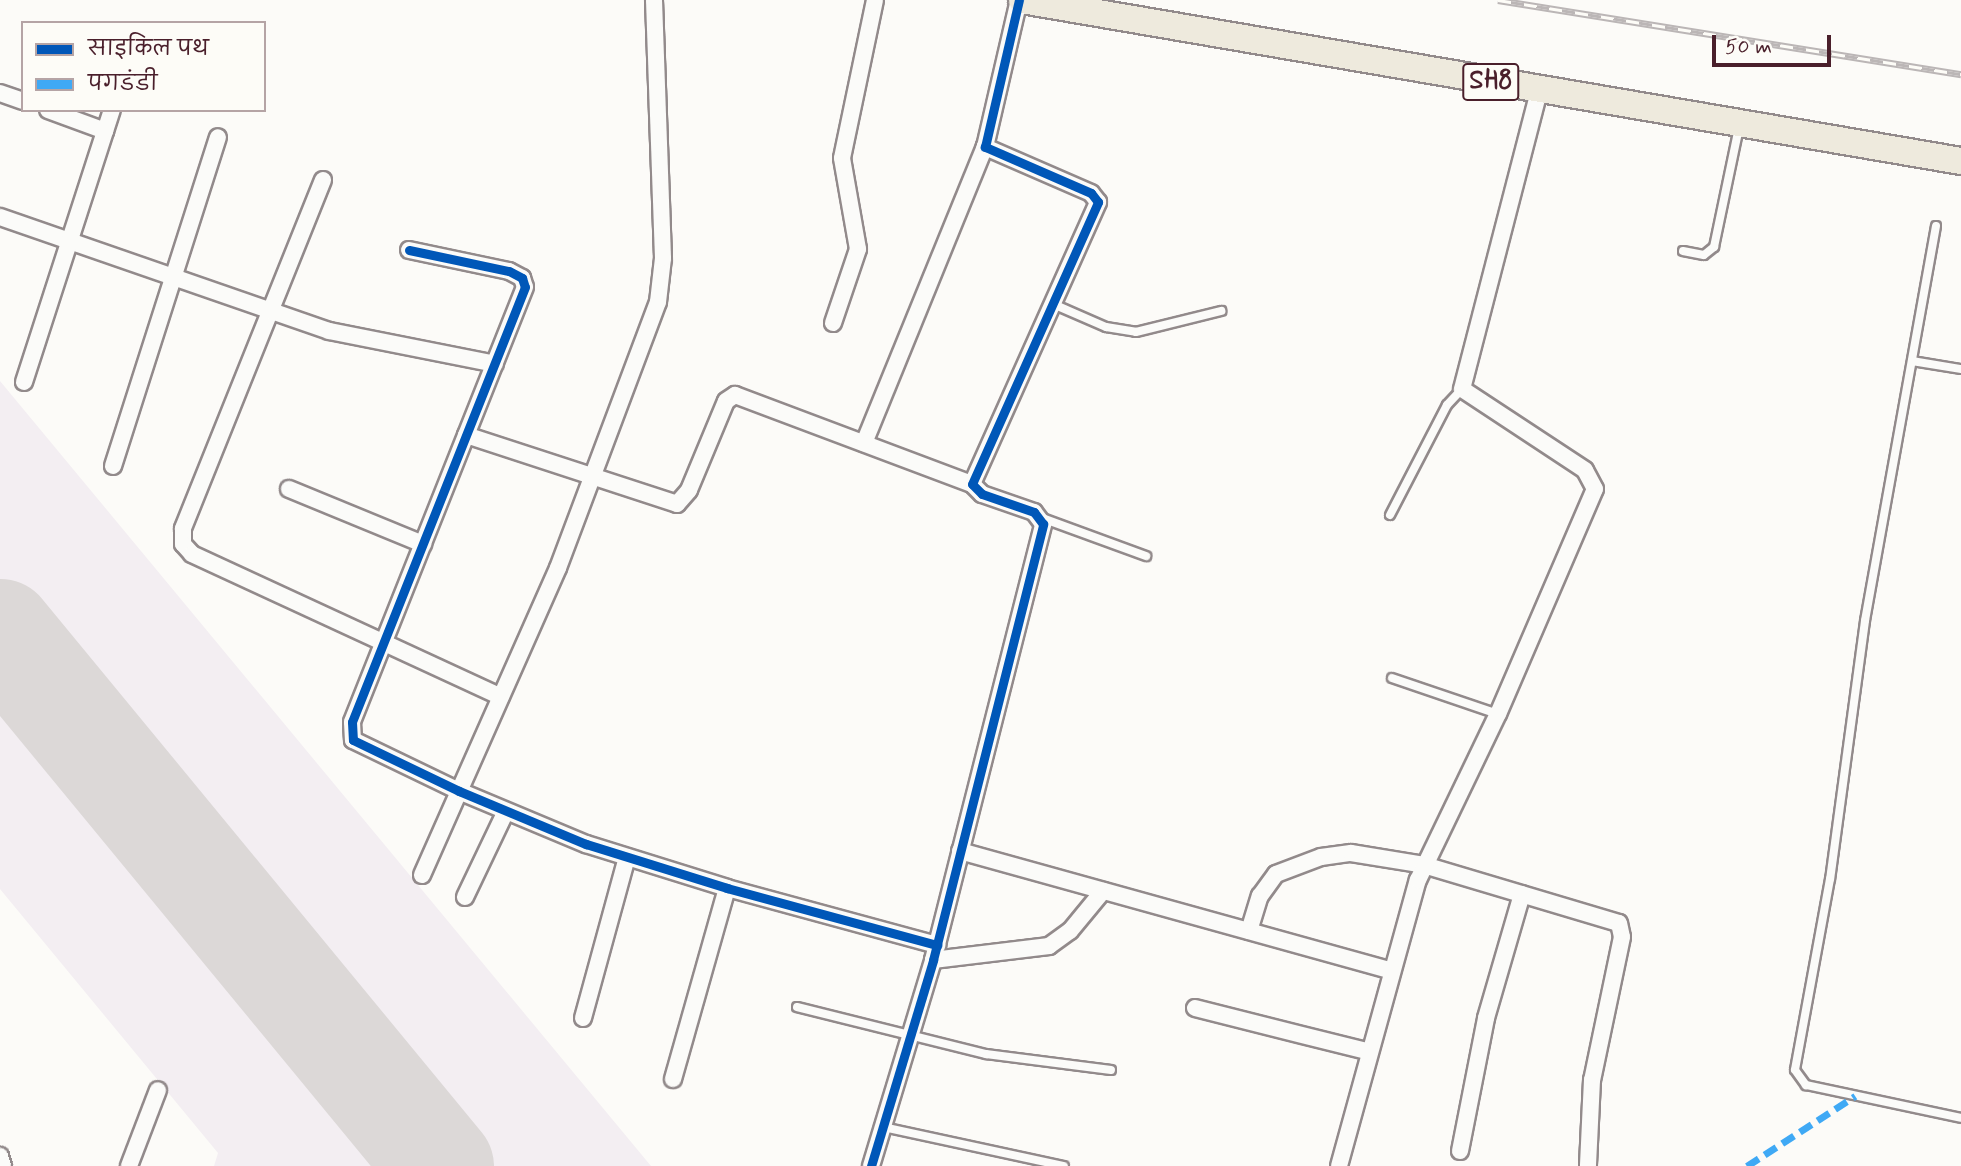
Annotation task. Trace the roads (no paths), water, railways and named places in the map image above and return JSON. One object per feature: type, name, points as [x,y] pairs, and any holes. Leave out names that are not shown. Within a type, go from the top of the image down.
[{"type":"main road","name":"SH8","points":[[1021,0],[1739,126],[1961,161]]},
{"type":"street","points":[[422,875],[501,697],[592,478],[662,282],[654,0]]},
{"type":"street","points":[[833,323],[858,249],[842,158],[875,0]]},
{"type":"street","points":[[864,443],[985,147],[1021,0]]},
{"type":"street","points":[[1339,1166],[1392,971],[1424,866],[1498,714],[1595,489],[1585,470],[1462,389],[1539,91]]},
{"type":"street","points":[[0,93],[21,100]]},
{"type":"street","points":[[53,112],[105,131]]},
{"type":"street","points":[[24,382],[111,112]]},
{"type":"street","points":[[113,466],[218,137]]},
{"type":"street","points":[[972,484],[1098,198],[985,147]]},
{"type":"street","points":[[323,180],[273,312],[183,529],[183,544],[192,554],[501,697]]},
{"type":"street","points":[[0,217],[70,239],[273,312],[370,341],[495,364]]},
{"type":"street","points":[[409,250],[509,271],[522,278],[523,293],[352,722],[353,740],[459,791],[627,857],[935,952],[1049,946],[1070,931],[1103,891]]},
{"type":"street","points":[[467,435],[664,504],[681,502],[726,401],[735,395],[972,484],[982,494],[1042,518],[935,952],[871,1166]]},
{"type":"street","points":[[289,489],[423,544]]},
{"type":"street","points":[[465,897],[506,811]]},
{"type":"street","points":[[960,851],[1392,971]]},
{"type":"street","points":[[1249,931],[1270,879],[1310,862],[1352,853],[1424,866],[1622,926],[1592,1080],[1588,1166]]},
{"type":"street","points":[[583,1018],[627,857]]},
{"type":"street","points":[[673,1079],[727,888]]},
{"type":"street","points":[[1460,1151],[1486,1018],[1522,894]]},
{"type":"street","points":[[1195,1008],[1370,1052]]},
{"type":"street","points":[[129,1166],[158,1090]]},
{"type":"street","points":[[0,1156],[2,1166]]},
{"type":"lane","points":[[1683,251],[1704,255],[1714,247],[1739,126]]},
{"type":"lane","points":[[1936,226],[1865,621],[1830,879],[1795,1070],[1806,1085],[1961,1118]]},
{"type":"lane","points":[[1053,304],[1105,327],[1136,332],[1221,311]]},
{"type":"lane","points":[[1912,361],[1961,369]]},
{"type":"lane","points":[[1390,515],[1447,405],[1462,389]]},
{"type":"lane","points":[[1042,518],[1146,556]]},
{"type":"lane","points":[[1392,678],[1498,714]]},
{"type":"lane","points":[[797,1007],[986,1054],[1111,1070]]},
{"type":"lane","points":[[883,1127],[1064,1166]]},
{"type":"railway","points":[[1498,0],[1961,74]]}]
